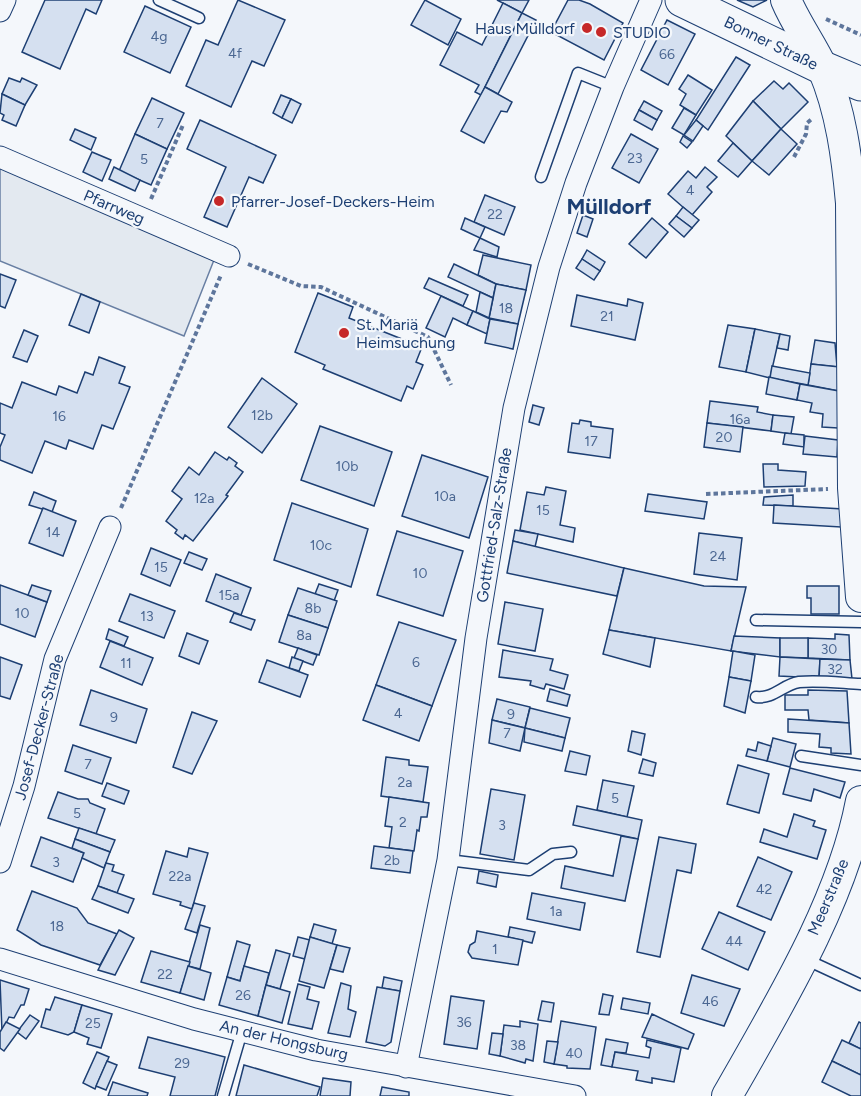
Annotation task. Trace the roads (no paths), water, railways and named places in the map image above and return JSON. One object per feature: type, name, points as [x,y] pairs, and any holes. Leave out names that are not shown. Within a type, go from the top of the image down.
[{"type":"main road","name":"Bonner Straße","points":[[682,0],[861,84]]},
{"type":"street","points":[[0,11],[5,0]]},
{"type":"street","name":"Gottfried-Salz-Straße","points":[[406,1066],[448,860],[478,627],[514,408],[549,267],[576,183],[612,87],[651,0]]},
{"type":"street","points":[[786,0],[823,68],[840,120],[856,195],[857,368],[853,488],[861,597]]},
{"type":"street","name":"Pfarrweg","points":[[0,157],[229,256]]},
{"type":"street","name":"Josef-Decker-Straße","points":[[0,862],[24,786],[55,659],[110,527]]},
{"type":"street","name":"Meerstraße","points":[[727,1096],[802,957],[840,878],[860,808]]},
{"type":"street","name":"An der Hongsburg","points":[[0,959],[242,1031],[316,1050],[574,1096]]},
{"type":"lane","points":[[159,0],[199,18]]},
{"type":"lane","points":[[541,177],[578,73],[612,87]]},
{"type":"lane","points":[[756,620],[861,622]]},
{"type":"lane","points":[[756,697],[766,698],[789,685],[801,682],[861,684]]},
{"type":"lane","points":[[801,756],[861,765]]},
{"type":"lane","points":[[448,860],[529,870],[554,854],[571,852]]},
{"type":"lane","points":[[802,957],[861,984]]},
{"type":"lane","points":[[223,1096],[242,1031]]},
{"type":"place","name":"Haus Mülldorf","points":[[587,28]]},
{"type":"place","name":"STUDIO","points":[[601,32]]},
{"type":"place","name":"Pfarrer-Josef-Deckers-Heim","points":[[219,201]]},
{"type":"place","name":"St. Mariä Heimsuchung","points":[[344,333]]},
{"type":"district","name":"Mülldorf","points":[[609,206]]}]
